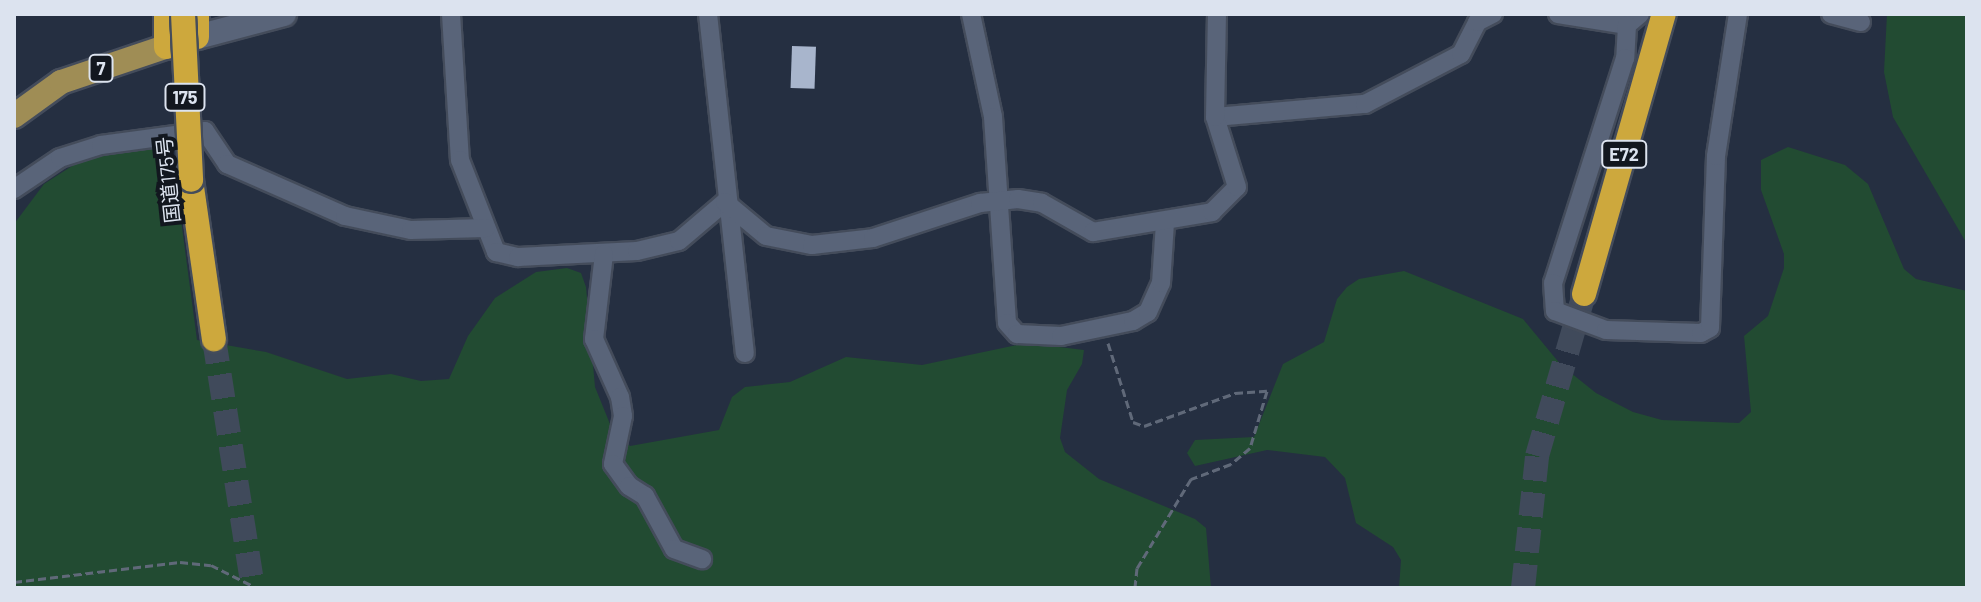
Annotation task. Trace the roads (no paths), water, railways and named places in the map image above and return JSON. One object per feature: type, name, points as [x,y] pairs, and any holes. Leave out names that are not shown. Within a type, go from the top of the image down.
[{"type":"highway","points":[[166,14],[166,47]]},
{"type":"highway","name":"国道175号","points":[[183,14],[191,180],[214,339]]},
{"type":"highway","name":"E72","points":[[1584,294],[1664,14]]},
{"type":"main road","name":"7","points":[[14,116],[61,82],[166,47],[197,26]]},
{"type":"street","points":[[197,26],[284,14]]},
{"type":"street","points":[[451,14],[460,160],[496,252],[518,257],[604,254],[679,241],[725,202]]},
{"type":"street","points":[[708,14],[725,202],[745,353]]},
{"type":"street","points":[[971,14],[993,117],[1007,323],[1017,334],[1037,336],[1133,321],[1156,301],[1165,222]]},
{"type":"street","points":[[725,202],[766,236],[832,245],[999,201],[1042,203],[1093,232],[1212,212],[1237,187],[1215,117],[1217,14]]},
{"type":"street","points":[[1558,14],[1633,20],[1625,58],[1553,283],[1555,311],[1606,330],[1701,333],[1710,328],[1716,156],[1738,14]]},
{"type":"street","points":[[1831,14],[1861,22]]},
{"type":"street","points":[[1215,117],[1365,104],[1461,54],[1477,22],[1489,15]]},
{"type":"street","points":[[14,189],[60,158],[101,145],[205,131],[227,164],[345,216],[411,230],[486,228]]},
{"type":"street","points":[[604,254],[594,339],[620,397],[623,416],[613,464],[629,486],[645,496],[674,549],[702,559]]},
{"type":"tunnel","points":[[1523,588],[1537,456],[1584,294]]},
{"type":"tunnel","points":[[214,339],[253,588]]}]
